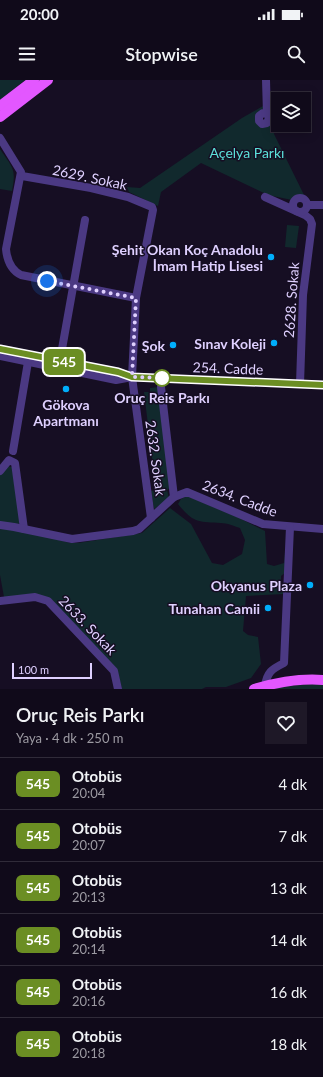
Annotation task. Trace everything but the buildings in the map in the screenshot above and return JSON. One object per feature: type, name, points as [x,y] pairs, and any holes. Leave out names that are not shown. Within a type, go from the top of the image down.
[{"type":"main road","points":[[0,106],[34,80]]},
{"type":"main road","points":[[0,117],[48,80]]},
{"type":"main road","points":[[264,687],[297,679],[323,680]]},
{"type":"street","points":[[266,80],[267,114]]},
{"type":"street","points":[[0,138],[20,168],[22,176],[8,240],[3,255],[11,266],[21,275],[136,298]]},
{"type":"street","name":"2629. Sokak","points":[[22,176],[91,188],[128,198],[152,207]]},
{"type":"street","points":[[265,196],[296,211],[303,212],[307,205]]},
{"type":"street","points":[[296,211],[293,205],[297,199],[304,199],[307,205]]},
{"type":"street","points":[[307,205],[323,205]]},
{"type":"street","name":"2632. Sokak","points":[[152,207],[136,298],[132,377],[152,518]]},
{"type":"street","name":"2628. Sokak","points":[[296,211],[310,219],[312,224],[303,295],[300,384]]},
{"type":"street","points":[[62,349],[85,220]]},
{"type":"street","points":[[0,349],[118,372],[132,377]]},
{"type":"street","points":[[0,356],[116,380],[132,377]]},
{"type":"street","points":[[24,529],[15,463],[12,456],[28,362]]},
{"type":"street","name":"254. Cadde","points":[[132,377],[323,385]]},
{"type":"street","points":[[161,388],[174,497]]},
{"type":"street","points":[[0,471],[12,456]]},
{"type":"street","name":"2634. Cadde","points":[[174,497],[181,493],[189,492],[264,524],[323,529]]},
{"type":"street","name":"2632. Sokak","points":[[0,525],[63,538],[80,539],[136,531],[174,497]]},
{"type":"street","points":[[264,687],[267,676],[271,670],[284,663],[290,527]]},
{"type":"street","name":"2633. Sokak","points":[[0,601],[35,597],[48,601],[114,671],[118,689]]},
{"type":"green space","points":[[0,80],[25,80],[0,100]]},
{"type":"green space","name":"Açelya Parkı","points":[[263,106],[263,109],[259,112],[257,118],[271,122],[271,132],[274,132],[305,197],[292,200],[268,195],[201,163],[161,192],[158,206],[129,192],[127,187],[140,188],[242,118]]},
{"type":"green space","points":[[0,149],[8,160],[14,173],[12,191],[0,189]]},
{"type":"green space","points":[[287,225],[299,226],[296,248],[285,247]]},
{"type":"green space","name":"Oruç Reis Parkı","points":[[158,387],[170,488],[167,490],[169,498],[154,509],[151,491],[156,490],[144,392],[150,392],[150,388]]},
{"type":"green space","points":[[7,466],[12,467],[20,523],[18,524],[0,522],[0,475]]},
{"type":"green space","points":[[187,496],[237,517],[265,531],[267,564],[274,566],[284,563],[285,552],[287,552],[286,572],[281,576],[281,586],[284,590],[284,594],[246,596],[243,631],[248,635],[258,637],[261,664],[251,678],[226,687],[206,687],[202,689],[122,689],[117,669],[52,600],[4,597],[0,575],[0,528],[37,534],[70,543],[78,543],[142,533],[170,508],[191,524],[212,563],[223,565],[242,554],[245,540],[240,528],[226,524],[202,522],[192,518],[178,504],[181,499]]},
{"type":"green space","points":[[323,683],[323,689],[275,689],[276,687]]},
{"type":"bus line","name":"545","points":[[0,349],[118,372],[132,377],[323,385]]},
{"type":"place","name":"Şehit Okan Koç Anadolu İmam Hatip Lisesi","points":[[271,257]]},
{"type":"place","name":"Sınav Koleji","points":[[274,343]]},
{"type":"place","name":"Şok","points":[[173,345]]},
{"type":"place","name":"Oruç Reis Parkı","points":[[162,378]]},
{"type":"place","name":"Gökova Apartmanı","points":[[66,389]]},
{"type":"place","name":"Okyanus Plaza","points":[[310,585]]},
{"type":"place","name":"Tunahan Camii","points":[[268,608]]},
{"type":"route","points":[[47,281],[136,298],[132,377],[162,378]]}]
